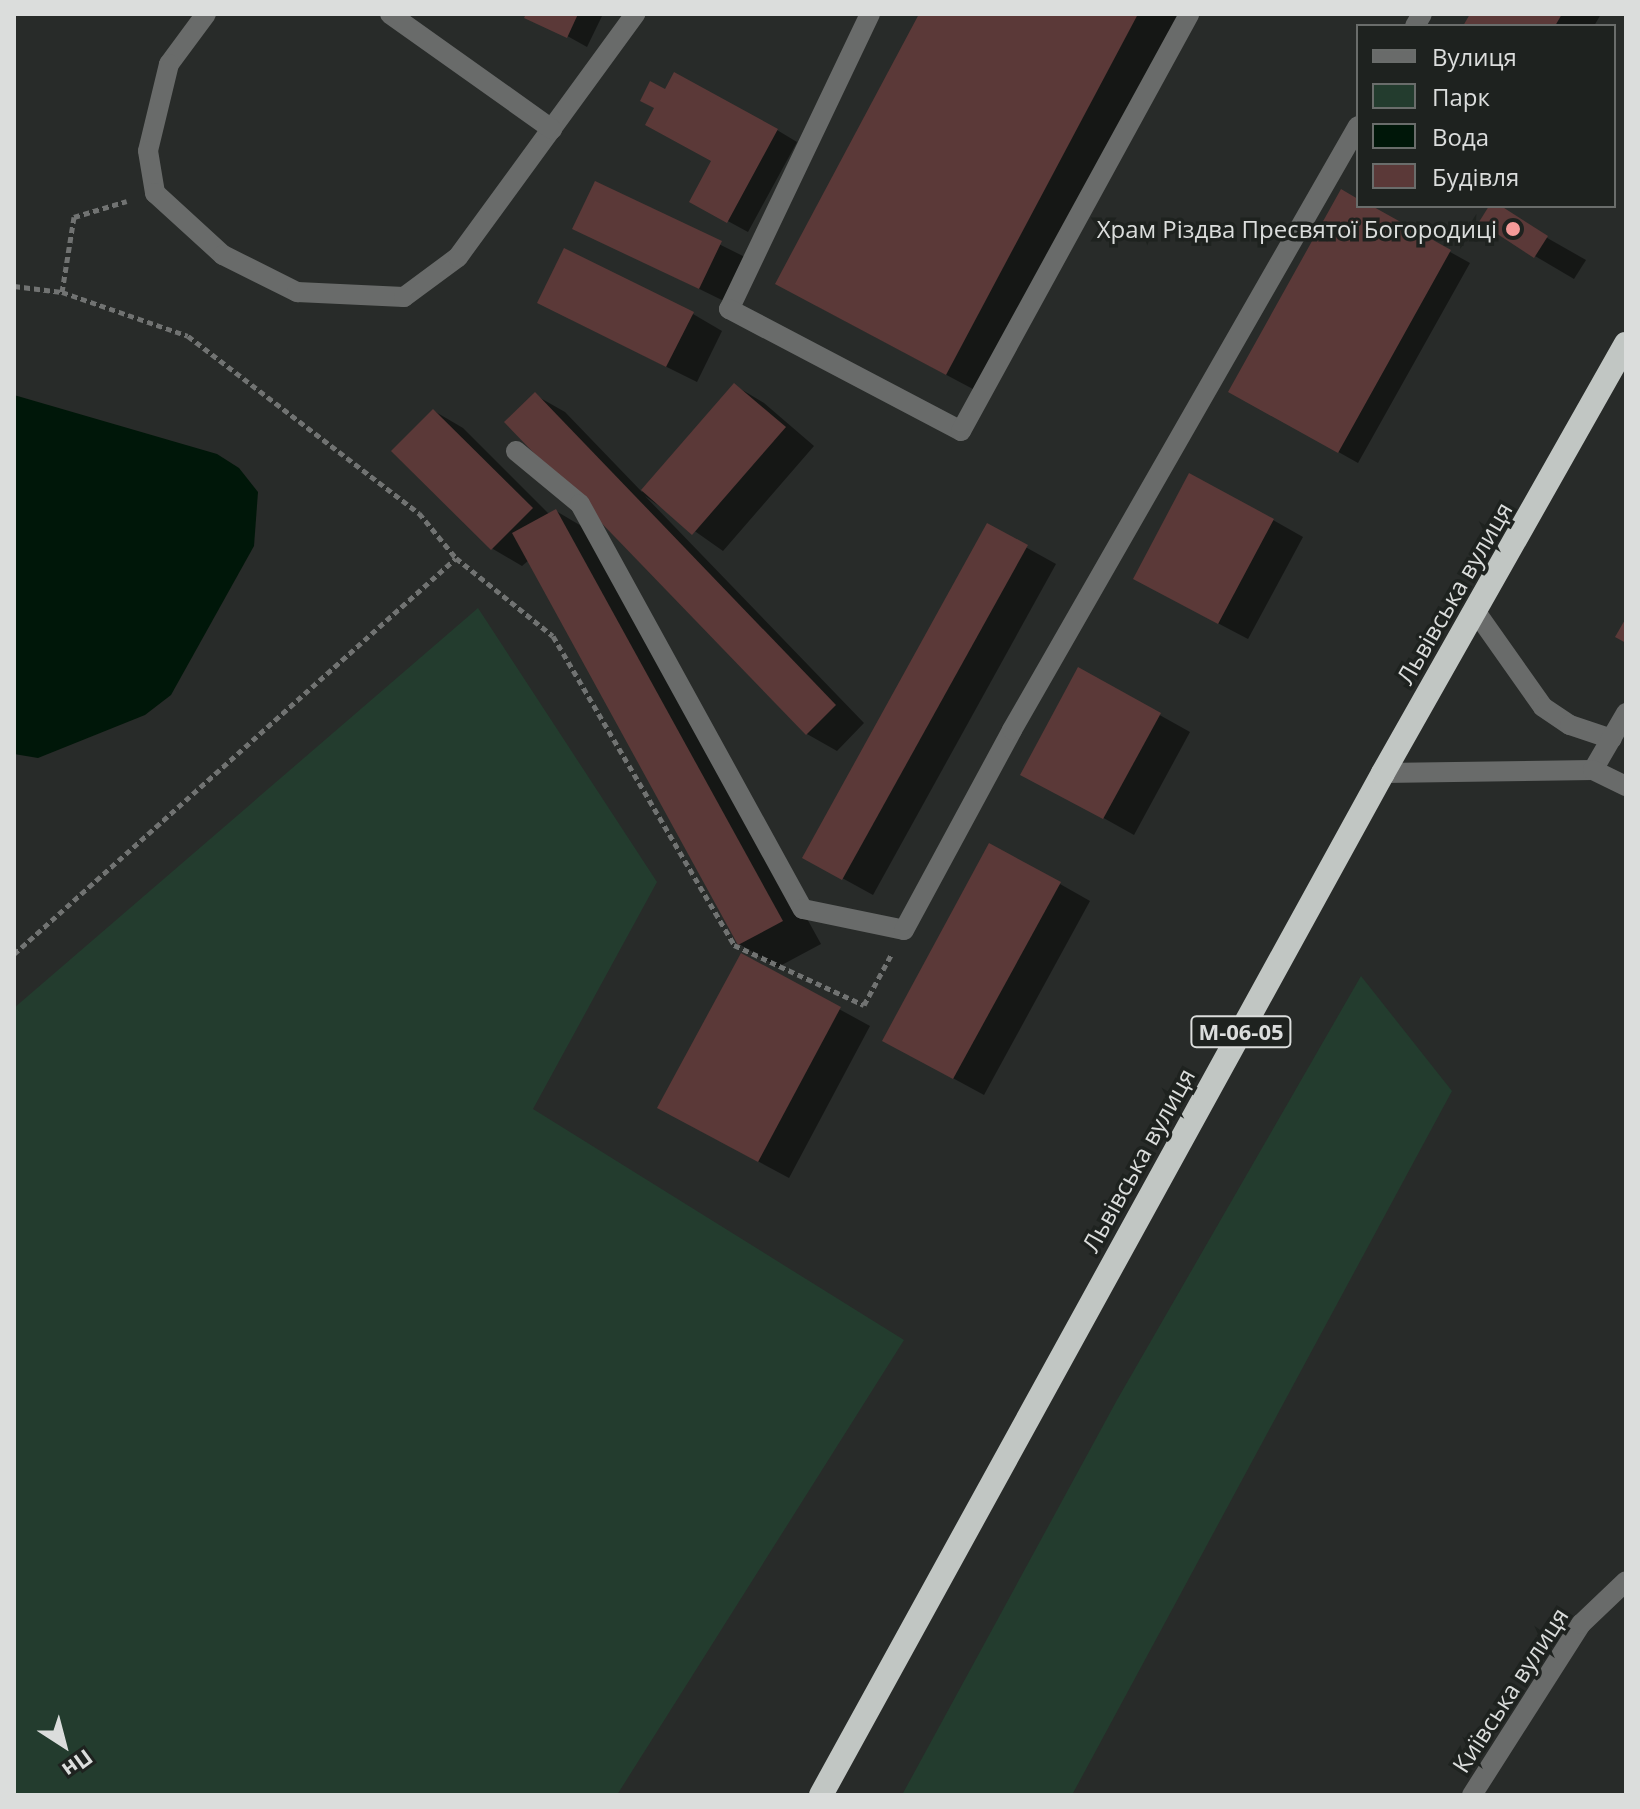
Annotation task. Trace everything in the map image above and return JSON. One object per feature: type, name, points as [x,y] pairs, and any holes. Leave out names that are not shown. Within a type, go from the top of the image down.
[{"type":"highway","name":"Львівська вулиця","points":[[821,1795],[1383,773],[1626,344]]},
{"type":"street","points":[[206,14],[169,64],[148,151],[155,193],[223,255],[297,292],[404,297],[458,257],[635,14]]},
{"type":"street","points":[[390,14],[552,129]]},
{"type":"street","points":[[870,14],[729,309],[961,431],[1189,14]]},
{"type":"street","points":[[516,451],[580,504],[803,909],[904,930],[1012,730],[1356,129]]},
{"type":"street","points":[[1476,612],[1543,707],[1570,725],[1612,739]]},
{"type":"street","points":[[1593,770],[1626,713]]},
{"type":"street","points":[[1383,773],[1593,770],[1626,786]]},
{"type":"street","name":"Київська вулиця","points":[[1472,1795],[1581,1624],[1626,1581]]},
{"type":"path","points":[[62,292],[74,217],[155,193]]},
{"type":"path","points":[[14,286],[62,292],[188,336],[419,513],[456,558],[553,636],[734,945],[864,1005],[904,930]]},
{"type":"path","points":[[14,954],[456,558]]},
{"type":"green space","points":[[478,608],[657,882],[533,1109],[904,1340],[617,1795],[14,1795],[14,1008]]},
{"type":"green space","points":[[1361,976],[1452,1091],[1072,1795],[902,1795],[1117,1400]]},
{"type":"water","points":[[14,395],[217,454],[239,468],[258,492],[254,546],[171,695],[145,715],[38,758],[14,754]]},
{"type":"building","points":[[526,14],[578,14],[567,38],[524,18]]},
{"type":"building","points":[[919,14],[1138,14],[946,375],[775,284]]},
{"type":"building","points":[[1470,14],[1562,14],[1556,24],[1464,24]]},
{"type":"building","points":[[674,72],[778,129],[727,223],[689,202],[711,161],[645,125],[654,108],[640,101],[650,81],[665,89]]},
{"type":"building","points":[[595,181],[722,241],[699,289],[572,229]]},
{"type":"building","points":[[1341,189],[1356,198],[1356,208],[1376,208],[1451,250],[1338,453],[1228,392]]},
{"type":"building","name":"Храм Різдва Пресвятої Богородиці","points":[[1488,208],[1504,208],[1548,236],[1534,258],[1479,222]]},
{"type":"building","points":[[564,248],[694,312],[666,367],[537,303]]},
{"type":"building","points":[[734,383],[786,427],[692,535],[641,490]]},
{"type":"building","points":[[535,392],[836,705],[806,735],[504,422]]},
{"type":"building","points":[[433,409],[533,508],[491,550],[391,451]]},
{"type":"building","points":[[1189,473],[1274,519],[1218,624],[1133,579]]},
{"type":"building","points":[[556,509],[783,921],[738,945],[512,533]]},
{"type":"building","points":[[987,523],[1028,545],[842,880],[802,858]]},
{"type":"building","points":[[1626,618],[1626,643],[1615,637]]},
{"type":"building","points":[[1078,667],[1161,713],[1103,819],[1020,775]]},
{"type":"building","points":[[989,843],[1061,882],[953,1079],[882,1041]]},
{"type":"building","points":[[741,953],[841,1007],[758,1162],[657,1108]]},
{"type":"place","name":"Храм Різдва Пресвятої Богородиці","points":[[1513,229]]}]
